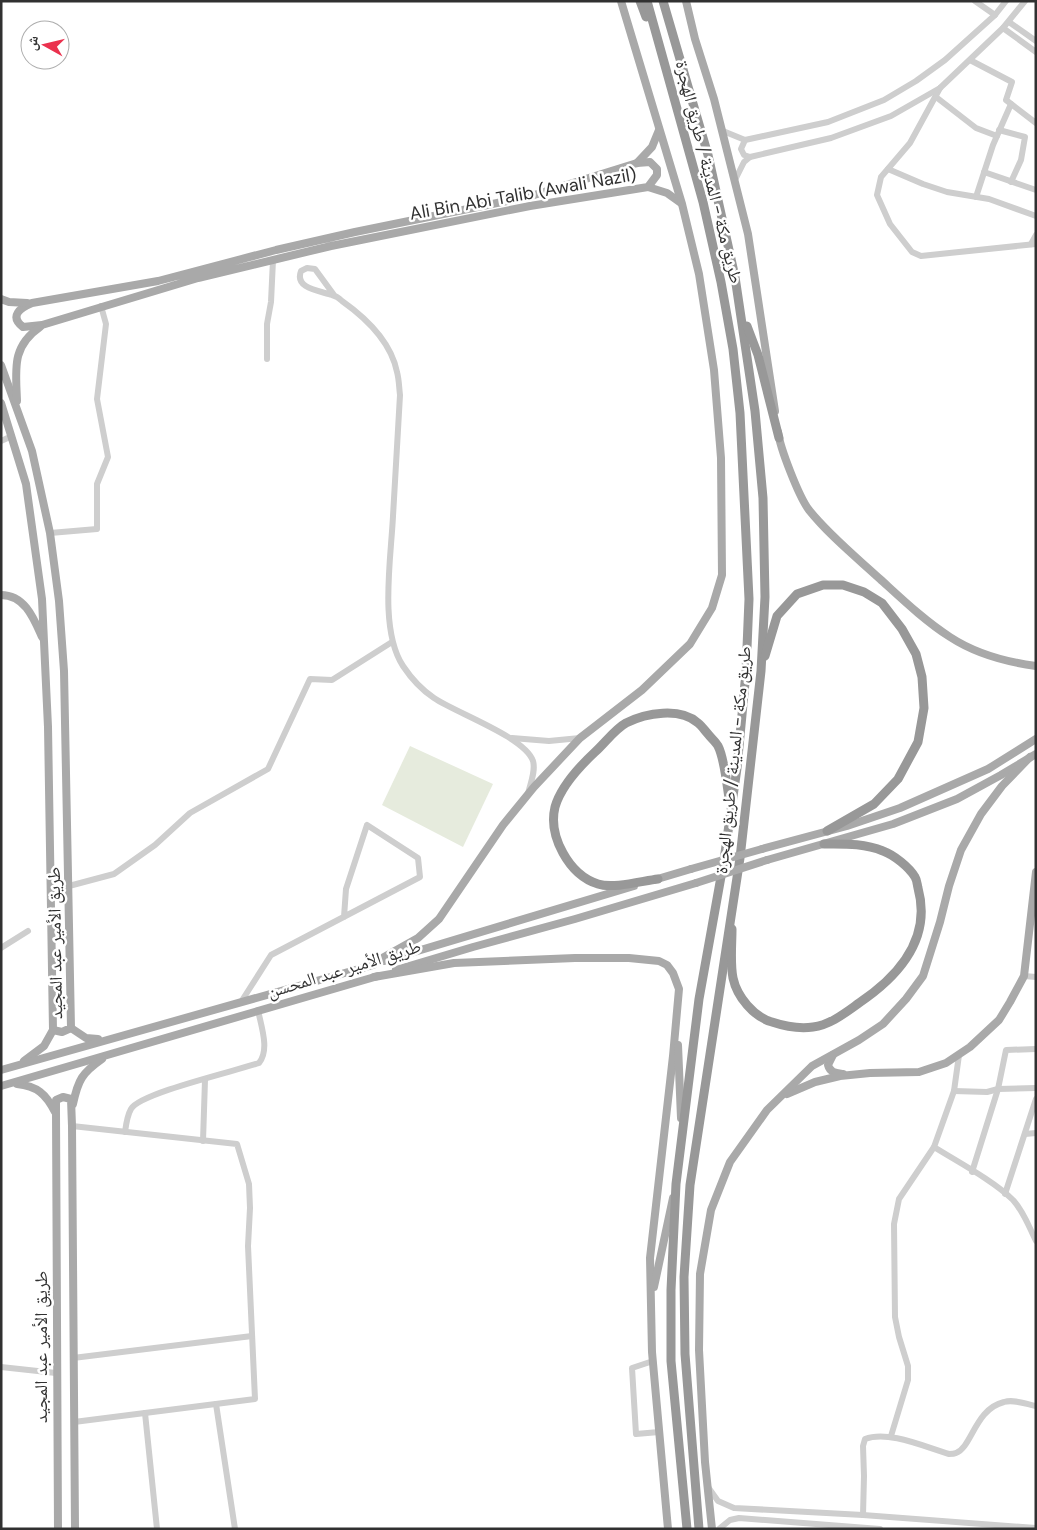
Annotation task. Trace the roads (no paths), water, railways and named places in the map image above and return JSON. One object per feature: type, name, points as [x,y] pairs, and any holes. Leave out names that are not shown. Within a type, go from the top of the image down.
[{"type":"highway","points":[[640,1],[671,86]]},
{"type":"highway","name":"طريق مكة - المدينة / طريق الهجرة","points":[[647,1],[699,185],[721,282],[740,413],[748,599],[746,672],[731,811],[724,860],[698,999],[682,1131]]},
{"type":"highway","name":"طريق مكة - المدينة / طريق الهجرة","points":[[663,1],[717,192],[739,303],[754,402],[763,498],[765,598],[761,670],[740,858],[731,906],[690,1185],[684,1277],[685,1354],[699,1529]]},
{"type":"highway","points":[[669,1],[692,104]]},
{"type":"highway","points":[[739,303],[758,355],[779,438]]},
{"type":"highway","points":[[761,670],[777,616],[796,594],[823,585],[843,585],[864,592],[882,603],[902,629],[916,654],[922,677],[924,708],[918,742],[898,779],[874,804],[827,831]]},
{"type":"highway","points":[[658,878],[616,885],[598,884],[583,876],[570,865],[558,839],[555,825],[555,807],[562,792],[581,765],[624,724],[643,716],[668,712],[698,722],[719,746],[731,811]]},
{"type":"highway","points":[[731,906],[733,979],[742,999],[758,1016],[782,1025],[813,1027],[835,1020],[877,992],[904,962],[919,936],[922,908],[916,877],[903,864],[885,851],[860,844],[824,844]]},
{"type":"highway","points":[[682,1131],[676,1184],[670,1290],[671,1361],[687,1529]]},
{"type":"main road","points":[[368,966],[418,938],[439,920],[503,824],[528,794],[580,738],[642,690],[690,644],[712,608],[722,576],[721,458],[714,370],[699,274],[682,204],[621,1]]},
{"type":"main road","points":[[686,1],[748,234],[779,438],[790,471],[808,508],[849,551],[892,590],[951,638],[984,654],[1008,662],[1036,666]]},
{"type":"main road","points":[[637,163],[652,147],[660,128]]},
{"type":"main road","name":"Ali Bin Abi Talib (Awali Nazil)","points":[[650,162],[657,169],[655,180],[648,186],[530,206],[403,231],[273,260],[198,278],[42,325],[24,327],[18,320],[17,314],[19,310],[32,303],[158,280],[444,212],[532,196],[637,163],[650,162]]},
{"type":"main road","points":[[648,186],[668,192],[682,204]]},
{"type":"main road","points":[[1,299],[9,302],[32,303]]},
{"type":"main road","points":[[17,406],[17,355],[26,338],[42,325]]},
{"type":"main road","name":"طريق الأمير عبد المجيد","points":[[1,366],[32,450],[50,533],[60,600],[64,671],[71,1028],[62,1032],[53,1030],[42,599],[26,484],[1,403]]},
{"type":"main road","points":[[1,595],[8,595],[23,603],[33,617],[44,643]]},
{"type":"main road","name":"طريق الأمير عبد المحسن","points":[[1,1070],[368,966],[658,878],[827,831],[900,808],[979,773],[1036,739]]},
{"type":"main road","points":[[712,1529],[698,1350],[700,1274],[711,1210],[730,1162],[767,1110],[812,1066],[883,1024],[906,999],[923,976],[961,850],[981,814],[1002,786],[1033,756]]},
{"type":"main road","name":"طريق الأمير عبد المحسن","points":[[1,1086],[374,977],[438,956],[574,919],[893,824],[957,799],[1033,756]]},
{"type":"main road","points":[[783,1096],[815,1082],[844,1076],[919,1072],[946,1063],[970,1048],[999,1020],[1024,976],[1029,929],[1033,921],[1036,872]]},
{"type":"main road","points":[[374,977],[454,963],[566,958],[659,960],[667,965],[673,974],[679,989],[677,1016],[650,1258],[653,1361],[668,1529]]},
{"type":"main road","points":[[677,1016],[682,1131]]},
{"type":"main road","points":[[71,1028],[86,1038],[103,1040]]},
{"type":"main road","points":[[21,1064],[44,1046],[53,1030]]},
{"type":"main road","points":[[833,1054],[828,1066],[829,1069],[844,1076]]},
{"type":"main road","points":[[71,1113],[80,1078],[89,1068],[108,1055]]},
{"type":"main road","points":[[10,1084],[27,1085],[36,1088],[44,1094],[56,1113]]},
{"type":"main road","points":[[56,1113],[56,1100],[63,1097],[71,1099],[71,1113]]},
{"type":"main road","name":"طريق الأمير عبد المجيد","points":[[56,1113],[58,1529]]},
{"type":"main road","name":"طريق الأمير عبد المجيد","points":[[71,1113],[75,1529]]},
{"type":"main road","points":[[650,1302],[676,1184]]},
{"type":"main road","points":[[57,1506],[74,1506]]},
{"type":"street","points":[[975,1],[995,15]]},
{"type":"street","points":[[722,131],[745,140],[828,122],[884,100],[916,81],[945,60],[995,15],[1006,1]]},
{"type":"street","points":[[735,180],[744,162],[750,157],[831,138],[891,116],[940,88],[1003,28],[1026,1]]},
{"type":"street","points":[[1008,22],[1036,41]]},
{"type":"street","points":[[1003,28],[1036,52]]},
{"type":"street","points":[[970,60],[1012,82],[1006,100],[1036,123]]},
{"type":"street","points":[[940,88],[910,143],[881,177],[877,194],[890,224],[912,252],[920,256],[1034,244],[1036,235]]},
{"type":"street","points":[[936,97],[976,128],[1025,137],[1021,160],[1011,182]]},
{"type":"street","points":[[976,197],[1010,104]]},
{"type":"street","points":[[745,140],[741,149],[744,155],[750,157]]},
{"type":"street","points":[[888,169],[922,184],[947,192],[989,199],[1036,216]]},
{"type":"street","points":[[984,172],[1036,190]]},
{"type":"street","points":[[267,359],[267,324],[271,302],[273,260]]},
{"type":"street","points":[[334,296],[315,269],[307,268],[301,271],[299,280],[304,286],[334,296],[359,314],[375,330],[391,354],[398,372],[400,395],[388,606],[392,642],[402,664],[416,683],[435,699],[511,738],[526,751],[533,760],[534,770],[528,794]]},
{"type":"street","points":[[50,533],[96,529],[97,484],[108,457],[97,399],[106,324],[101,306]]},
{"type":"street","points":[[1,440],[12,436]]},
{"type":"street","points":[[69,886],[114,874],[155,846],[190,814],[268,769],[310,680],[332,680],[392,642]]},
{"type":"street","points":[[511,738],[548,742],[580,738]]},
{"type":"street","points":[[241,1002],[272,955],[420,877],[418,858],[367,825],[346,889],[344,916]]},
{"type":"street","points":[[1029,929],[1036,934]]},
{"type":"street","points":[[1,948],[28,931]]},
{"type":"street","points":[[1024,976],[1036,977]]},
{"type":"street","points":[[125,1132],[131,1108],[138,1101],[259,1063],[262,1060],[264,1047],[258,1010]]},
{"type":"street","points":[[972,1172],[998,1090],[1006,1050],[1036,1049]]},
{"type":"street","points":[[891,1436],[908,1380],[908,1366],[895,1318],[894,1224],[896,1209],[898,1200],[934,1147],[954,1090],[959,1055]]},
{"type":"street","points":[[203,1141],[205,1080]]},
{"type":"street","points":[[954,1090],[987,1092],[1036,1088]]},
{"type":"street","points":[[1005,1194],[1036,1099]]},
{"type":"street","points":[[72,1126],[237,1144],[245,1165],[249,1184],[248,1246],[256,1399],[74,1422]]},
{"type":"street","points":[[1025,1134],[1036,1133]]},
{"type":"street","points":[[934,1147],[1013,1200],[1024,1216],[1036,1241]]},
{"type":"street","points":[[73,1358],[252,1336]]},
{"type":"street","points":[[653,1361],[632,1368],[636,1434],[659,1432]]},
{"type":"street","points":[[1,1367],[56,1373]]},
{"type":"street","points":[[862,1515],[863,1446],[865,1439],[891,1436],[948,1454],[957,1453],[966,1444],[981,1418],[991,1409],[1004,1402],[1036,1406]]},
{"type":"street","points":[[216,1404],[235,1529]]},
{"type":"street","points":[[145,1413],[157,1529]]},
{"type":"street","points":[[708,1487],[718,1501],[734,1508],[862,1515],[960,1526],[1036,1528]]},
{"type":"street","points":[[833,1524],[834,1514]]},
{"type":"street","points":[[719,1529],[730,1520],[739,1518],[880,1529]]}]
